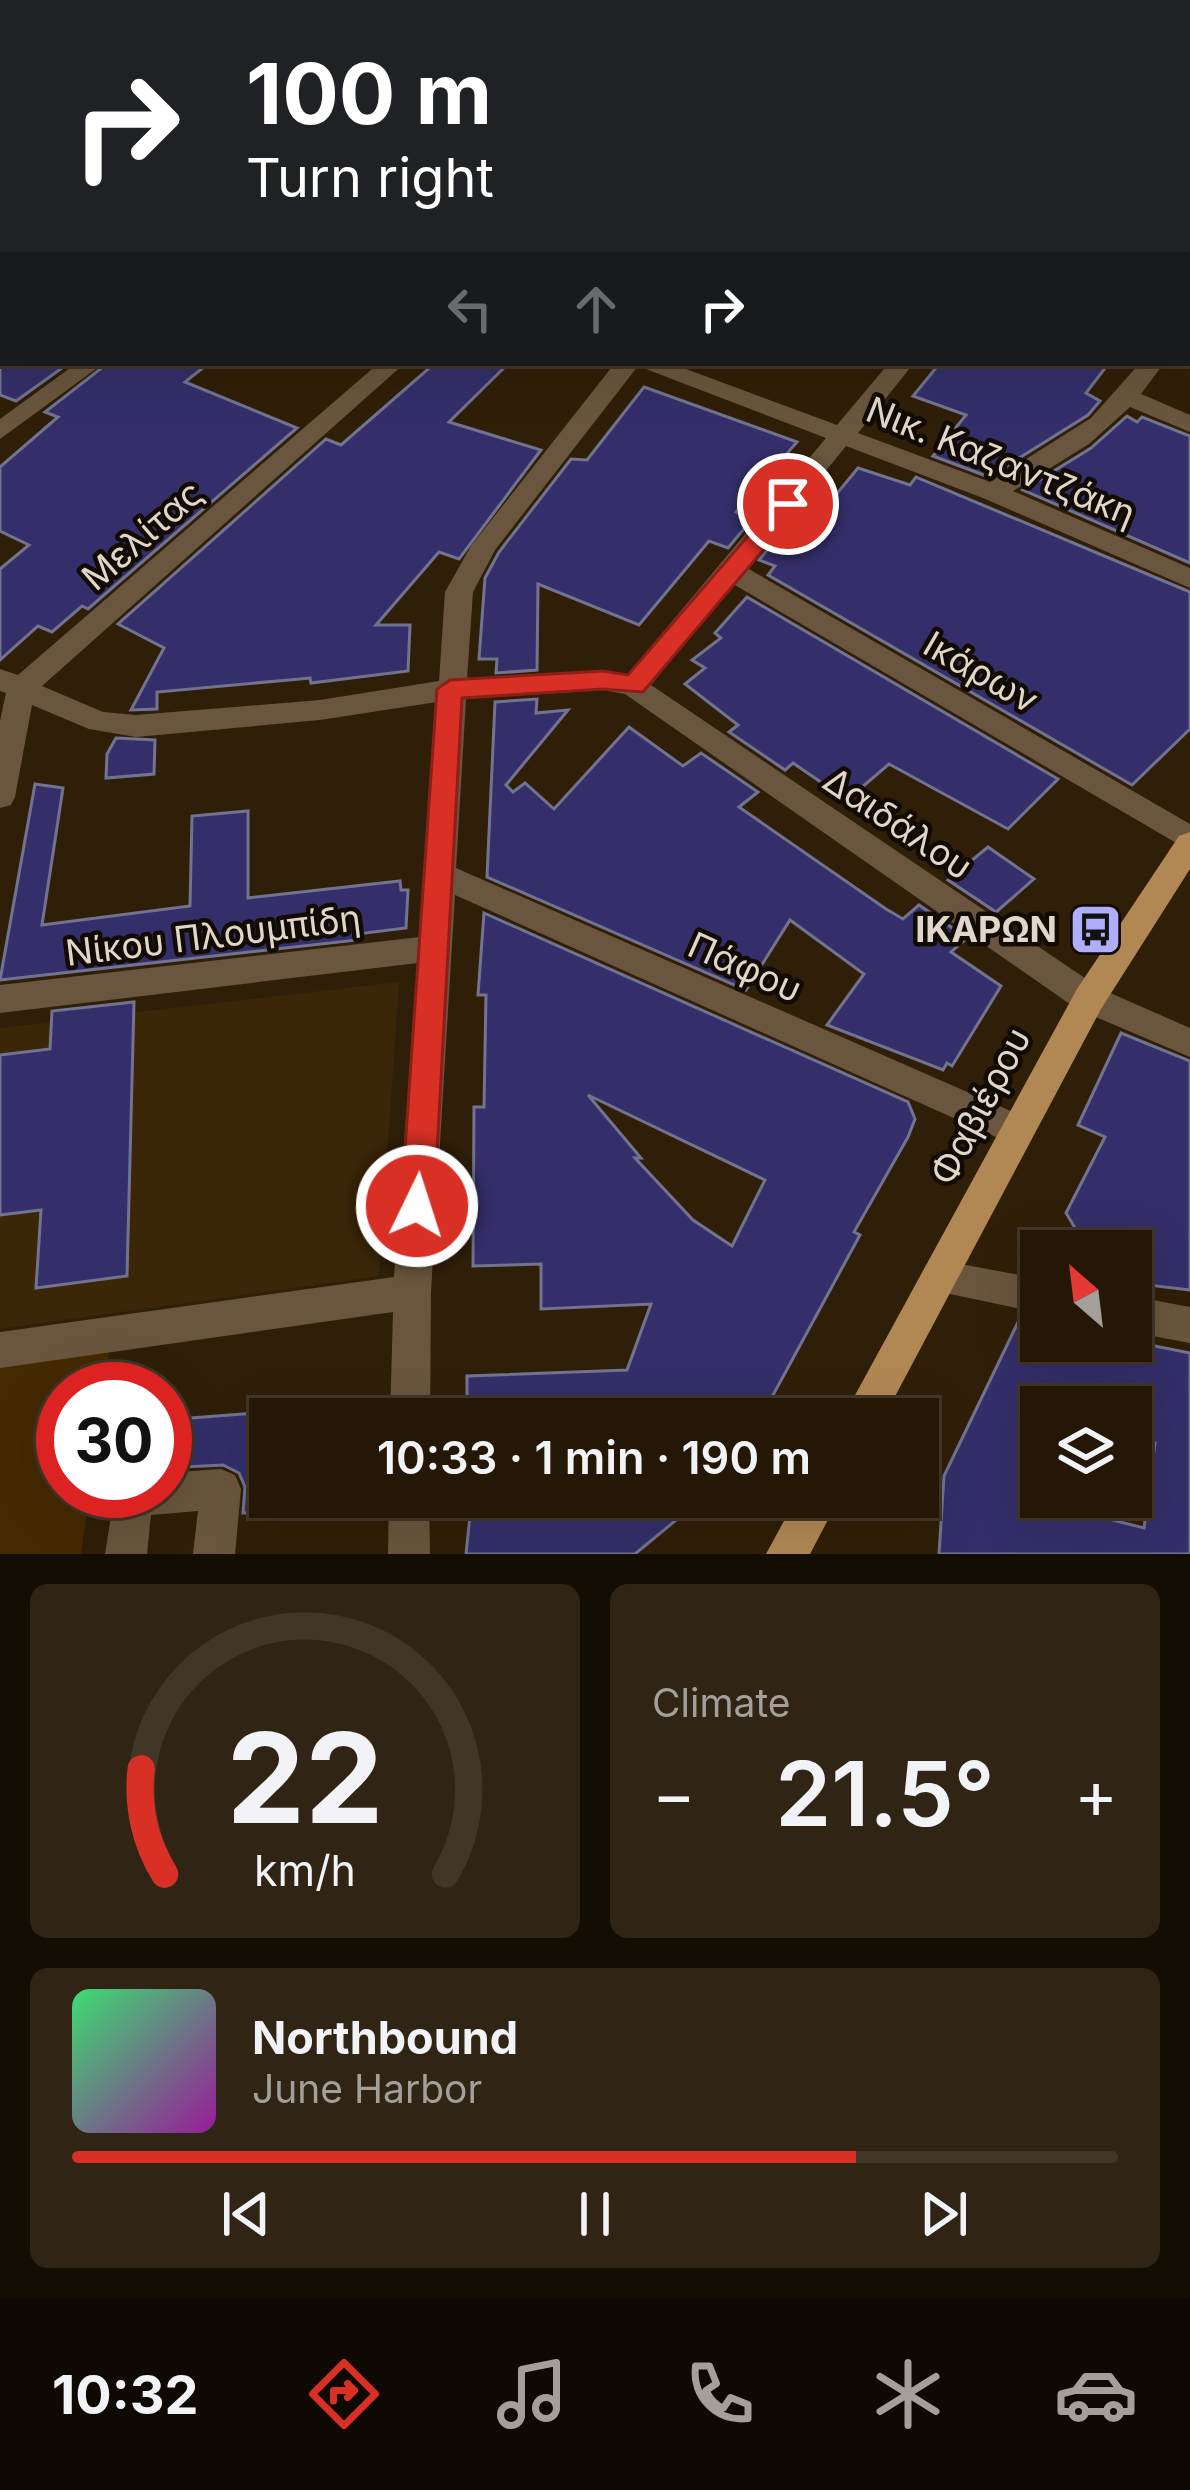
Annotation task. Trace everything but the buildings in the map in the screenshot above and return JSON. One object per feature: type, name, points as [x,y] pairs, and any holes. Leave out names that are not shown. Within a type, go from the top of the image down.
[{"type":"main road","name":"Φαβιέρου","points":[[873,1398],[1089,999],[1190,842]]},
{"type":"main road","points":[[787,1554],[808,1518]]},
{"type":"street","points":[[0,431],[88,366]]},
{"type":"street","name":"Μελίτας","points":[[10,683],[389,366]]},
{"type":"street","points":[[410,1398],[412,1292],[458,592],[484,546],[626,366]]},
{"type":"street","name":"Νικ. Καζαντζάκη","points":[[656,366],[992,492],[1190,579]]},
{"type":"street","points":[[0,796],[10,683],[100,722],[136,726],[320,710],[450,689],[603,680],[634,686],[900,366]]},
{"type":"street","points":[[992,492],[1091,434],[1129,398],[1150,366]]},
{"type":"street","points":[[1129,398],[1190,424]]},
{"type":"street","name":"Ικάρων","points":[[733,572],[1190,842]]},
{"type":"street","name":"Δαιδάλου","points":[[634,686],[1089,999],[1190,1043]]},
{"type":"street","name":"Πάφου","points":[[441,875],[1017,1130]]},
{"type":"street","name":"Νίκου Πλουμπίδη","points":[[0,999],[434,948]]},
{"type":"street","points":[[939,1277],[1020,1293]]},
{"type":"street","points":[[0,1350],[412,1292]]},
{"type":"street","points":[[1152,1318],[1190,1325]]},
{"type":"street","points":[[126,1554],[133,1496],[221,1489],[214,1554]]},
{"type":"street","points":[[409,1554],[410,1518]]},
{"type":"shaded area","points":[[399,982],[379,1276],[0,1329],[0,1028]]},
{"type":"shaded area","points":[[109,1351],[108,1362],[36,1362],[36,1518],[86,1518],[81,1554],[0,1554],[0,1364]]},
{"type":"place","name":"ΙΚΑΡΩΝ","points":[[1096,929]]},
{"type":"route","points":[[417,1206],[450,689],[603,680],[634,686],[788,504]]}]
